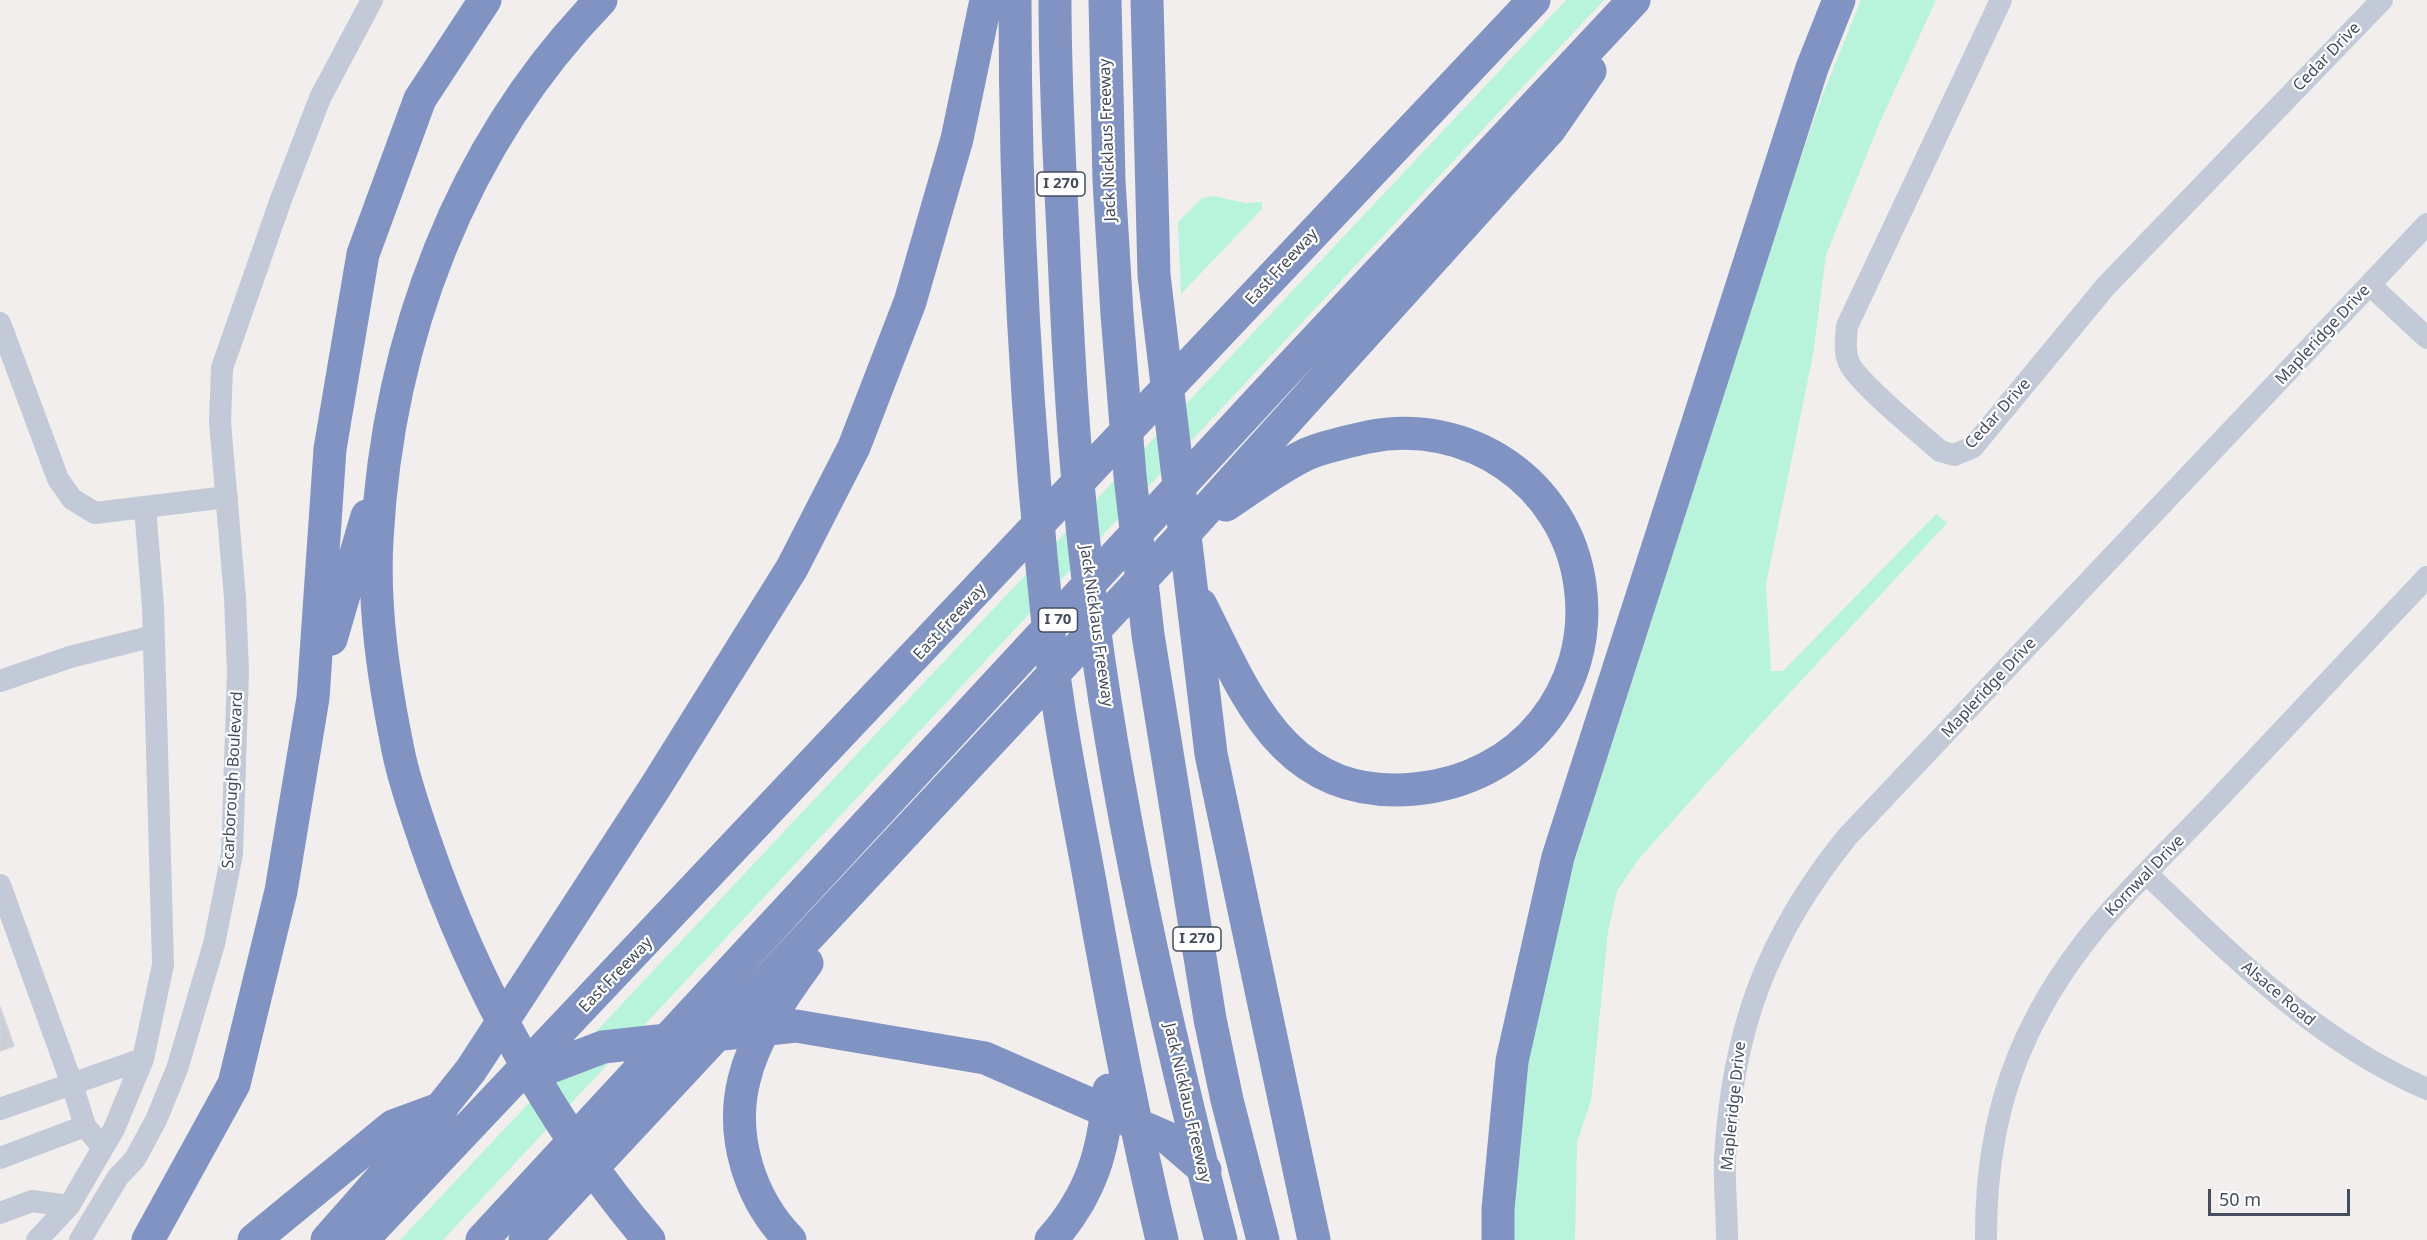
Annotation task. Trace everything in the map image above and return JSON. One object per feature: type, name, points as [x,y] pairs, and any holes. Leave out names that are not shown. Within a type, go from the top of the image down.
[{"type":"highway","points":[[148,1240],[234,1084],[281,891],[313,698],[330,449],[363,254],[420,99],[485,0]]},
{"type":"highway","points":[[601,0],[553,55],[507,119],[486,153],[453,217],[431,268],[415,315],[396,385],[384,457],[377,541],[379,624],[398,753],[433,864],[477,969],[513,1038],[560,1118],[588,1161],[649,1240]]},
{"type":"highway","points":[[327,1240],[416,1139],[471,1070],[662,776],[792,568],[854,447],[910,302],[957,140],[986,0]]},
{"type":"highway","points":[[1015,0],[1027,405],[1049,636],[1062,727],[1106,974],[1138,1142],[1162,1240]]},
{"type":"highway","name":"Jack Nicklaus Freeway","points":[[1055,0],[1069,367],[1087,568],[1103,683],[1154,958],[1189,1118],[1221,1240]]},
{"type":"highway","name":"Jack Nicklaus Freeway","points":[[1105,0],[1108,159],[1117,314],[1130,476],[1148,635],[1210,1019],[1227,1100],[1263,1240]]},
{"type":"highway","points":[[1147,0],[1154,275],[1211,754],[1314,1240]]},
{"type":"highway","name":"East Freeway","points":[[362,1240],[935,639],[1112,447],[1534,0]]},
{"type":"highway","name":"I 70","points":[[482,1240],[1270,389],[1634,0]]},
{"type":"highway","points":[[525,1240],[1188,531],[1550,129],[1639,0]]},
{"type":"highway","points":[[1498,1240],[1512,1061],[1558,857],[1812,68],[1839,0]]},
{"type":"highway","points":[[1188,531],[1306,455],[1340,443],[1398,432],[1443,436],[1476,447],[1500,460],[1527,481],[1554,514],[1570,547],[1580,585],[1578,645],[1572,671],[1561,697],[1544,722],[1515,752],[1473,777],[1440,787],[1375,789],[1326,775],[1306,764],[1274,735],[1246,696],[1190,581]]},
{"type":"highway","points":[[313,698],[384,457]]},
{"type":"highway","points":[[790,1240],[761,1202],[748,1171],[741,1131],[744,1080],[772,1017],[805,966],[897,844]]},
{"type":"highway","points":[[1051,1240],[1081,1198],[1100,1156],[1111,1064],[1106,974]]},
{"type":"highway","points":[[258,1236],[393,1126],[603,1047],[796,1026],[985,1058],[1168,1138],[1286,1240]]},
{"type":"street","name":"Scarborough Boulevard","points":[[80,1240],[118,1177],[135,1158],[163,1104],[184,1050],[214,944],[232,854],[238,672],[220,422],[222,368],[280,202],[321,98],[372,0]]},
{"type":"street","name":"Cedar Drive","points":[[2001,0],[1848,326],[1845,339],[1846,352],[1856,374],[1940,451],[1954,455],[1973,447],[2106,286],[2382,0]]},
{"type":"street","name":"Mapleridge Drive","points":[[1727,1240],[1725,1159],[1742,1030],[1757,987],[1796,905],[1847,837],[2427,224]]},
{"type":"street","points":[[2370,285],[2427,338]]},
{"type":"street","points":[[0,323],[58,478],[72,499],[95,513],[227,497]]},
{"type":"street","points":[[37,1240],[69,1206],[103,1149],[143,1059],[163,965],[154,636],[145,507]]},
{"type":"street","name":"Kornwal Drive","points":[[1986,1240],[1988,1180],[2002,1098],[2014,1061],[2032,1023],[2068,965],[2100,923],[2427,577]]},
{"type":"street","points":[[0,681],[70,657],[154,636]]},
{"type":"street","name":"Alsace Road","points":[[2147,874],[2269,990],[2299,1014],[2358,1053],[2427,1089]]},
{"type":"street","points":[[0,885],[85,1126],[103,1149]]},
{"type":"street","points":[[0,1108],[143,1059]]},
{"type":"street","points":[[0,1158],[85,1126]]},
{"type":"street","name":"Scarborough Boulevard","points":[[98,1240],[131,1184],[135,1158]]},
{"type":"street","points":[[0,1213],[32,1201],[69,1206]]},
{"type":"green space","points":[[1566,0],[1604,0],[443,1240],[400,1240]]},
{"type":"green space","points":[[1861,0],[1936,0],[1879,124],[1826,255],[1813,355],[1766,584],[1771,671],[1783,671],[1936,514],[1947,523],[1711,778],[1638,860],[1617,891],[1608,932],[1591,1101],[1577,1142],[1575,1240],[1505,1240],[1512,1147],[1546,949],[1792,183],[1823,94]]},
{"type":"green space","points":[[1213,196],[1246,203],[1262,202],[1262,209],[1181,294],[1178,222],[1202,198]]},
{"type":"building","points":[[0,1007],[14,1046],[0,1051]]}]
